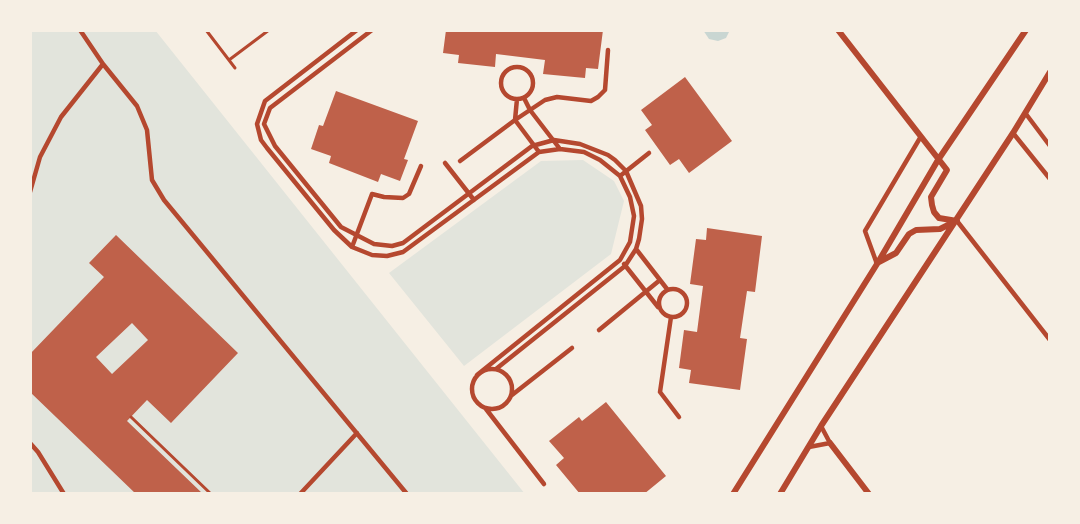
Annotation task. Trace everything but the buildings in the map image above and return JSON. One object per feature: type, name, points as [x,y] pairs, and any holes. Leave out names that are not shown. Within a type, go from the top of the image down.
[{"type":"street","points":[[838,30],[947,170],[931,197],[933,212],[939,218],[957,221]]},
{"type":"street","points":[[733,494],[938,160],[1026,30]]},
{"type":"street","points":[[780,494],[821,426],[1014,133],[1050,72]]},
{"type":"street","points":[[876,264],[896,253],[909,234],[916,230],[940,229],[957,221]]},
{"type":"street","points":[[830,443],[869,494]]},
{"type":"lane","points":[[80,30],[103,64],[137,106],[147,130],[152,180],[164,200],[407,494]]},
{"type":"lane","points":[[357,30],[265,101],[257,124],[261,140],[267,148],[334,230],[352,247],[372,255],[387,256],[403,252],[539,152],[560,149],[584,152],[600,160],[620,176],[630,197],[634,216],[630,242],[620,260],[473,380],[472,394],[475,401],[486,409],[544,484]]},
{"type":"lane","points":[[372,30],[270,108],[264,124],[275,146],[341,227],[374,244],[392,246],[403,243],[534,144],[554,140],[580,144],[608,155],[626,171],[641,206],[642,219],[636,249],[625,266],[496,369],[483,371],[477,375]]},
{"type":"lane","points":[[460,162],[545,100],[557,97],[591,101],[598,97],[605,90],[608,50]]},
{"type":"lane","points":[[30,192],[40,157],[61,117],[103,64]]},
{"type":"lane","points":[[515,67],[526,70],[532,78],[532,89],[524,98],[517,99],[507,96],[501,87],[502,76],[515,67]]},
{"type":"lane","points":[[524,98],[530,110],[560,149]]},
{"type":"lane","points":[[517,99],[515,120],[539,152]]},
{"type":"lane","points":[[1026,114],[1050,146]]},
{"type":"lane","points":[[1014,133],[1050,179]]},
{"type":"lane","points":[[876,264],[865,231],[920,138]]},
{"type":"lane","points":[[620,176],[649,153]]},
{"type":"lane","points":[[446,163],[474,200]]},
{"type":"lane","points":[[352,247],[372,194],[403,198],[409,194],[421,166]]},
{"type":"lane","points":[[957,221],[1050,340]]},
{"type":"lane","points":[[630,242],[668,289]]},
{"type":"lane","points":[[620,260],[663,313],[671,317],[680,315],[686,308],[687,298],[677,289],[668,289],[660,295],[660,309]]},
{"type":"lane","points":[[599,330],[660,280]]},
{"type":"lane","points":[[671,317],[660,392],[679,417]]},
{"type":"lane","points":[[486,409],[492,410],[505,406],[512,395],[572,348]]},
{"type":"lane","points":[[496,369],[507,376],[511,382],[512,395]]},
{"type":"lane","points":[[809,447],[830,443],[821,426]]},
{"type":"lane","points":[[300,494],[357,433]]},
{"type":"lane","points":[[30,443],[64,494]]},
{"type":"path","points":[[206,30],[235,68]]},
{"type":"path","points":[[229,60],[269,30]]},
{"type":"path","points":[[130,417],[211,494]]},
{"type":"shaded area","points":[[30,30],[155,30],[525,494],[30,494]]},
{"type":"shaded area","points":[[703,30],[730,30],[726,38],[718,41],[709,39]]},
{"type":"shaded area","points":[[583,160],[614,181],[624,201],[611,254],[464,366],[389,273],[541,161]]}]
